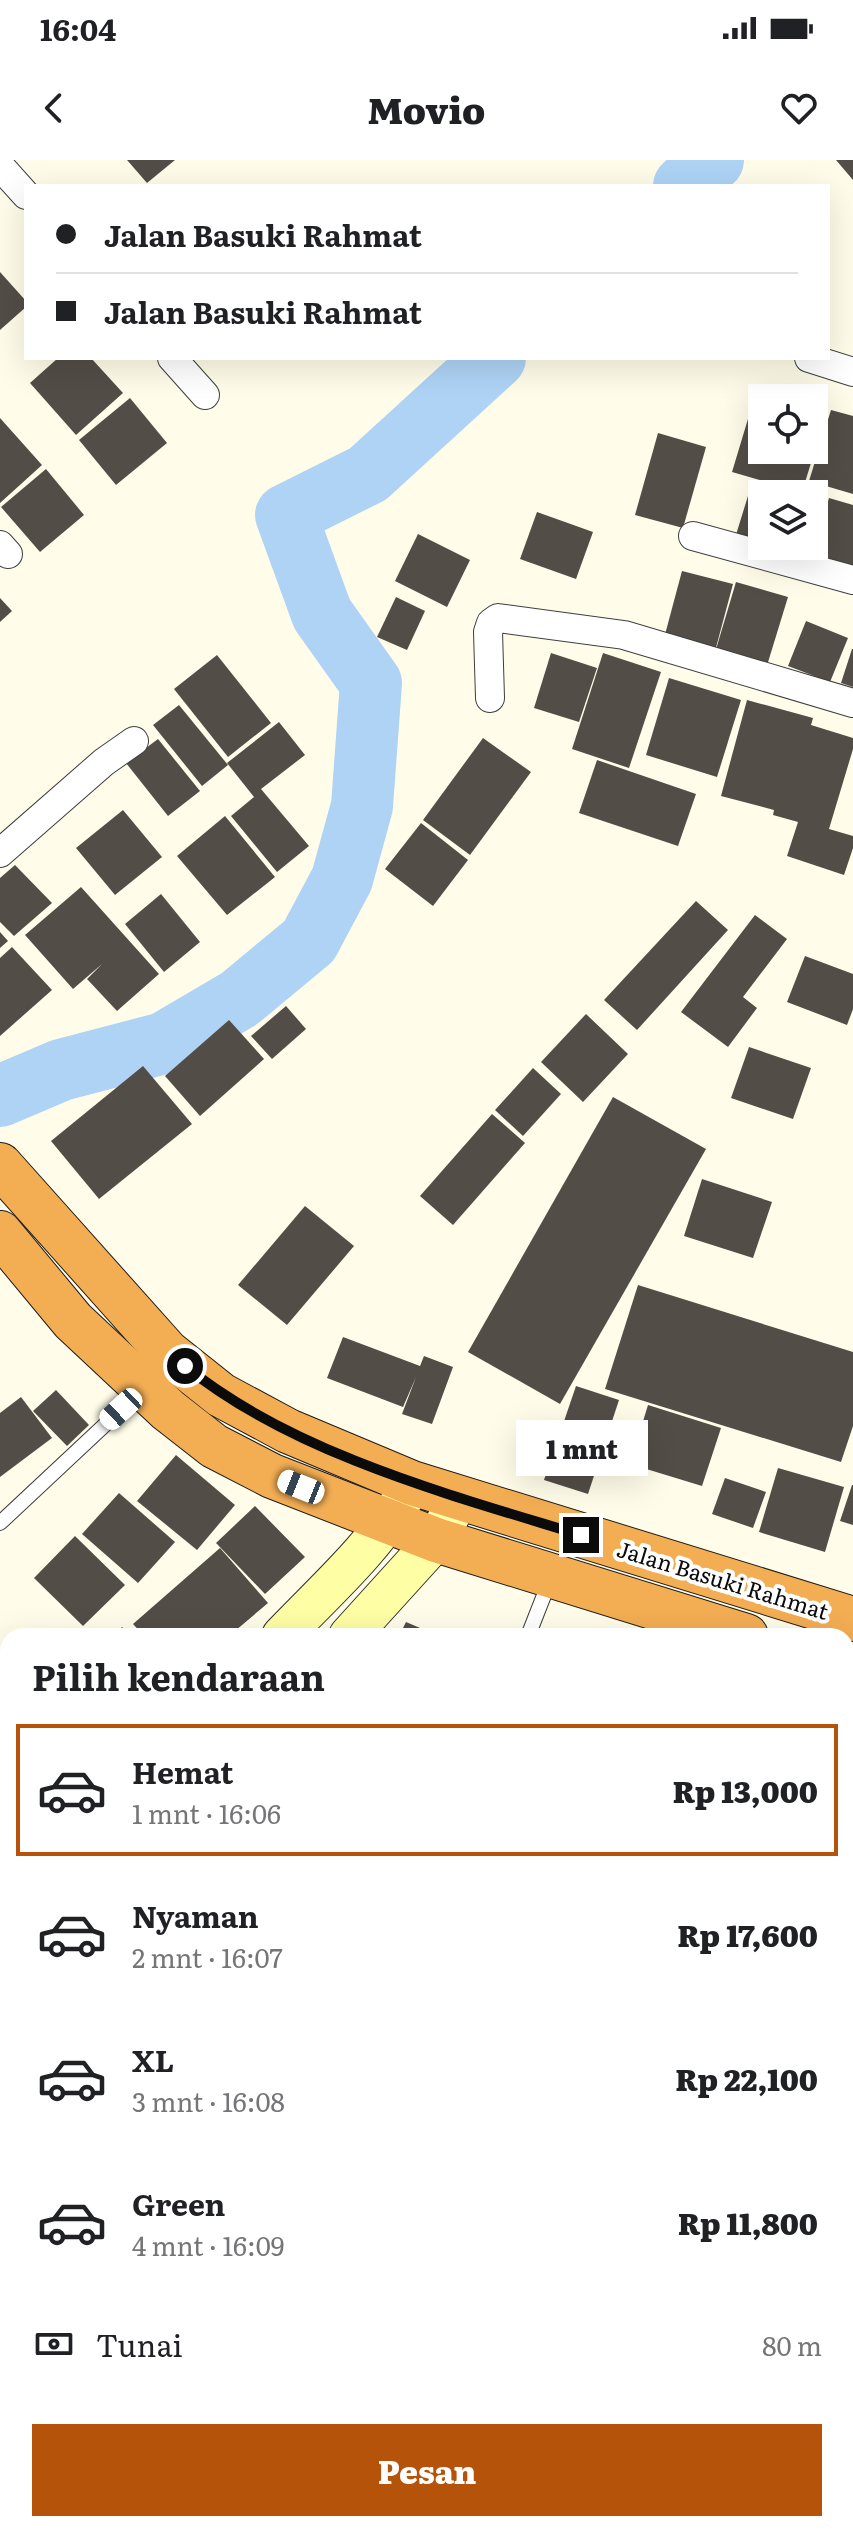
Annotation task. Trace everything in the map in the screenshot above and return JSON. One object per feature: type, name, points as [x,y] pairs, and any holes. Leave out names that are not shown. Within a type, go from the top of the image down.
[{"type":"highway","name":"Jalan Basuki Rahmat","points":[[11,1176],[167,1352],[221,1395],[288,1431],[412,1483],[853,1619]]},
{"type":"highway","points":[[0,1233],[73,1321],[144,1388],[214,1446],[272,1476],[436,1540],[720,1628]]},
{"type":"main road","points":[[290,1628],[389,1522],[412,1483]]},
{"type":"main road","points":[[356,1628],[436,1540],[460,1497]]},
{"type":"street","points":[[0,166],[24,193]]},
{"type":"street","points":[[174,360],[205,395]]},
{"type":"street","points":[[815,360],[853,372]]},
{"type":"street","points":[[693,536],[853,580]]},
{"type":"street","points":[[490,698],[488,632],[491,623],[498,618],[624,635],[853,703]]},
{"type":"street","points":[[0,853],[104,762],[134,741]]},
{"type":"lane","points":[[0,1523],[144,1388]]},
{"type":"lane","points":[[531,1628],[552,1576]]},
{"type":"building","points":[[127,160],[175,160],[147,183]]},
{"type":"building","points":[[836,160],[853,160],[853,180]]},
{"type":"building","points":[[0,272],[24,299],[24,309],[0,330]]},
{"type":"building","points":[[56,360],[93,360],[123,393],[76,435],[30,383]]},
{"type":"building","points":[[130,398],[167,443],[116,485],[79,440]]},
{"type":"building","points":[[831,410],[853,416],[853,494],[828,487],[828,480],[809,480],[814,464],[828,464],[828,420]]},
{"type":"building","points":[[0,418],[42,465],[0,503]]},
{"type":"building","points":[[748,419],[748,464],[811,464],[806,480],[760,480],[732,472]]},
{"type":"building","points":[[658,433],[706,447],[683,528],[635,515]]},
{"type":"building","points":[[46,469],[84,515],[40,552],[1,507]]},
{"type":"building","points":[[748,496],[748,542],[735,538]]},
{"type":"building","points":[[829,498],[853,505],[853,574],[810,562],[828,560]]},
{"type":"building","points":[[537,512],[593,532],[576,579],[520,559]]},
{"type":"building","points":[[418,534],[470,560],[447,607],[395,581]]},
{"type":"building","points":[[682,571],[733,584],[714,655],[663,642]]},
{"type":"building","points":[[736,582],[788,597],[765,672],[714,656]]},
{"type":"building","points":[[396,597],[425,611],[407,650],[377,637]]},
{"type":"building","points":[[0,598],[12,611],[0,622]]},
{"type":"building","points":[[806,621],[848,638],[830,682],[788,666]]},
{"type":"building","points":[[853,649],[853,687],[841,683]]},
{"type":"building","points":[[551,653],[597,668],[579,722],[534,708]]},
{"type":"building","points":[[603,653],[661,672],[629,768],[572,749]]},
{"type":"building","points":[[217,655],[271,723],[228,757],[174,689]]},
{"type":"building","points":[[669,678],[741,700],[717,777],[646,755]]},
{"type":"building","points":[[747,700],[813,718],[811,725],[853,738],[853,749],[829,829],[853,836],[853,848],[844,875],[787,856],[798,822],[773,815],[774,810],[721,796]]},
{"type":"building","points":[[179,705],[228,765],[202,786],[153,725]]},
{"type":"building","points":[[279,722],[305,755],[261,789],[309,846],[277,872],[231,816],[254,797],[227,763]]},
{"type":"building","points":[[483,738],[531,772],[470,855],[423,820]]},
{"type":"building","points":[[158,739],[200,791],[168,816],[126,763]]},
{"type":"building","points":[[597,760],[696,794],[678,846],[579,813]]},
{"type":"building","points":[[123,810],[162,857],[115,895],[76,848]]},
{"type":"building","points":[[225,816],[275,877],[227,915],[177,856]]},
{"type":"building","points":[[421,823],[468,860],[433,906],[385,869]]},
{"type":"building","points":[[15,865],[52,903],[14,936],[0,922],[0,878]]},
{"type":"building","points":[[81,887],[159,974],[117,1011],[87,979],[102,964],[73,989],[25,935]]},
{"type":"building","points":[[161,894],[200,942],[164,972],[125,924]]},
{"type":"building","points":[[696,901],[728,930],[637,1030],[604,1000]]},
{"type":"building","points":[[755,915],[787,939],[743,997],[757,1008],[728,1047],[681,1012]]},
{"type":"building","points":[[0,932],[8,941],[0,948]]},
{"type":"building","points":[[12,947],[52,990],[0,1036],[0,958]]},
{"type":"building","points":[[805,956],[853,974],[853,1009],[847,1025],[787,1002]]},
{"type":"building","points":[[286,1006],[306,1029],[272,1059],[251,1036]]},
{"type":"building","points":[[586,1014],[628,1054],[583,1102],[541,1062]]},
{"type":"building","points":[[229,1020],[264,1059],[200,1116],[165,1076]]},
{"type":"building","points":[[749,1047],[811,1068],[793,1119],[731,1098]]},
{"type":"building","points":[[143,1066],[192,1124],[99,1199],[51,1141]]},
{"type":"building","points":[[533,1068],[561,1094],[523,1136],[495,1110]]},
{"type":"building","points":[[613,1097],[706,1149],[560,1404],[468,1352]]},
{"type":"building","points":[[492,1114],[525,1143],[453,1225],[420,1196]]},
{"type":"building","points":[[702,1179],[772,1202],[753,1258],[684,1236]]},
{"type":"building","points":[[305,1206],[354,1246],[287,1325],[238,1285]]},
{"type":"building","points":[[638,1285],[853,1352],[853,1426],[841,1462],[605,1389]]},
{"type":"building","points":[[343,1337],[420,1366],[424,1356],[453,1367],[432,1424],[402,1414],[416,1377],[403,1407],[327,1378]]},
{"type":"building","points":[[576,1386],[619,1400],[588,1494],[544,1480]]},
{"type":"building","points":[[56,1390],[89,1425],[67,1446],[33,1411]]},
{"type":"building","points":[[21,1397],[52,1438],[0,1477],[0,1413]]},
{"type":"building","points":[[648,1405],[721,1428],[702,1486],[630,1464]]},
{"type":"building","points":[[176,1455],[235,1505],[197,1550],[137,1501]]},
{"type":"building","points":[[778,1468],[844,1487],[825,1552],[759,1532]]},
{"type":"building","points":[[725,1478],[766,1492],[753,1528],[712,1514]]},
{"type":"building","points":[[853,1485],[853,1525],[840,1521]]},
{"type":"building","points":[[119,1493],[175,1542],[138,1583],[82,1534]]},
{"type":"building","points":[[255,1506],[305,1557],[265,1594],[216,1543]]},
{"type":"building","points":[[75,1536],[125,1585],[83,1626],[34,1578]]},
{"type":"building","points":[[220,1548],[268,1603],[238,1628],[137,1628],[133,1624]]},
{"type":"building","points":[[406,1622],[420,1628],[403,1628]]},
{"type":"waterway","points":[[686,184],[713,160]]},
{"type":"waterway","points":[[0,1096],[61,1070],[164,1043],[239,999],[309,941],[342,879],[362,806],[371,683],[322,614],[286,515],[368,474],[493,360]]},
{"type":"route","points":[[185,1366],[221,1395],[288,1431],[412,1483],[581,1535]]}]
